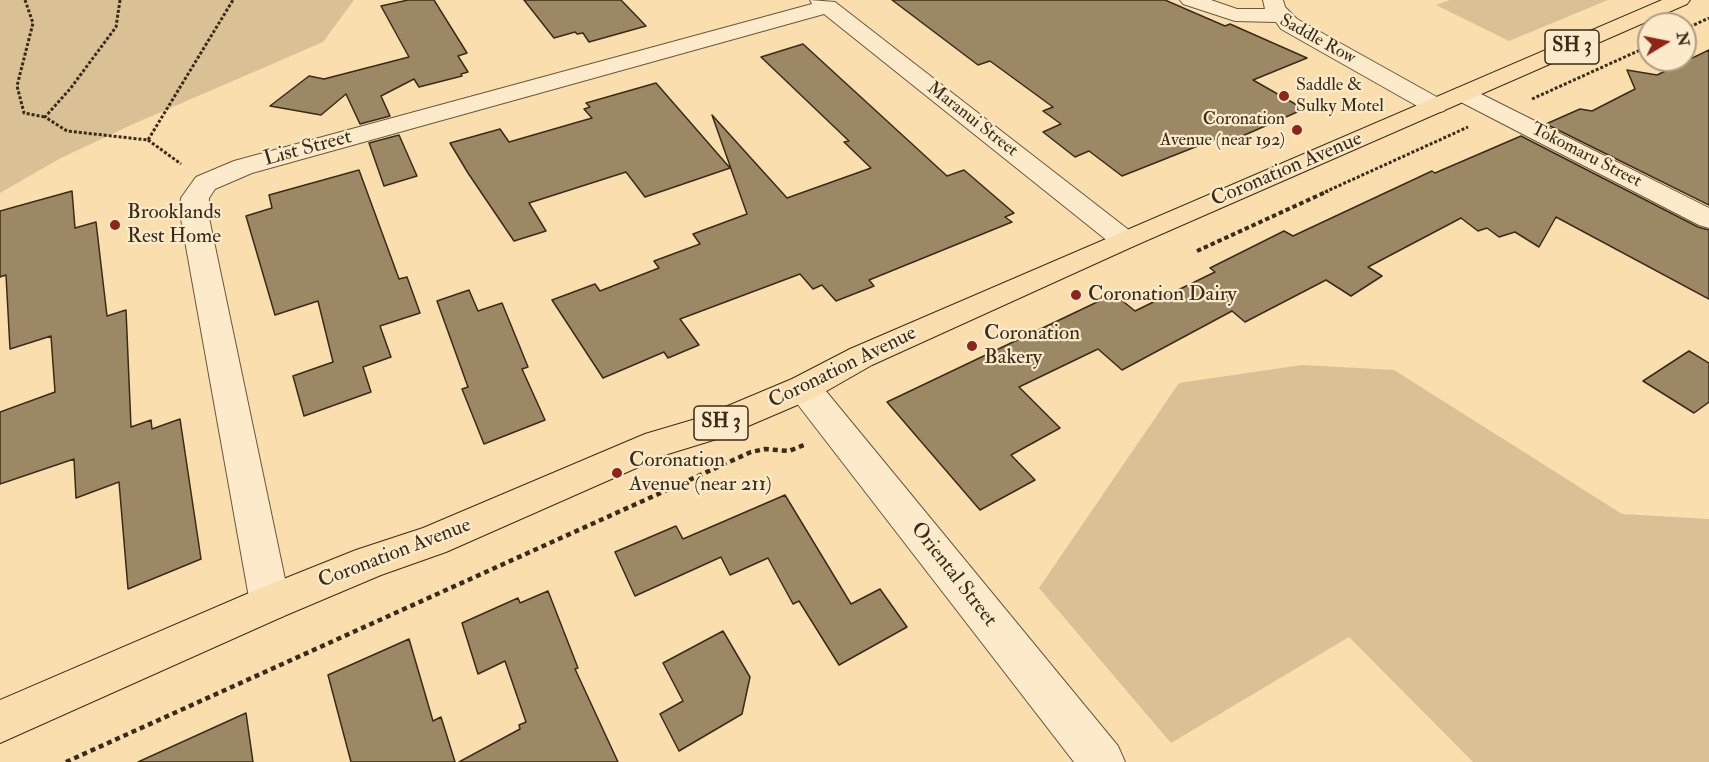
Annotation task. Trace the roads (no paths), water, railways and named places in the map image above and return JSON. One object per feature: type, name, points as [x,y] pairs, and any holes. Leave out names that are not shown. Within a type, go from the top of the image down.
[{"type":"highway","name":"Coronation Avenue","points":[[0,722],[270,603],[370,562],[433,541],[657,444],[708,429],[804,388],[861,357],[1124,240],[1680,0]]},
{"type":"street","name":"Saddle Row","points":[[1190,0],[1235,15],[1277,8],[1289,24],[1449,100]]},
{"type":"street","name":"List Street","points":[[270,603],[194,213],[195,198],[205,183],[243,167],[824,3]]},
{"type":"street","name":"Maranui Street","points":[[824,3],[1124,240]]},
{"type":"street","name":"Tokomaru Street","points":[[1449,100],[1709,219]]},
{"type":"street","name":"Oriental Street","points":[[804,388],[1102,762]]},
{"type":"place","name":"Saddle & Sulky Motel","points":[[1284,96]]},
{"type":"place","name":"Coronation Avenue (near 192)","points":[[1297,130]]},
{"type":"place","name":"Brooklands Rest Home","points":[[115,225]]},
{"type":"place","name":"Coronation Dairy","points":[[1076,295]]},
{"type":"place","name":"Coronation Bakery","points":[[972,346]]},
{"type":"place","name":"Coronation Avenue (near 211)","points":[[617,473]]}]
